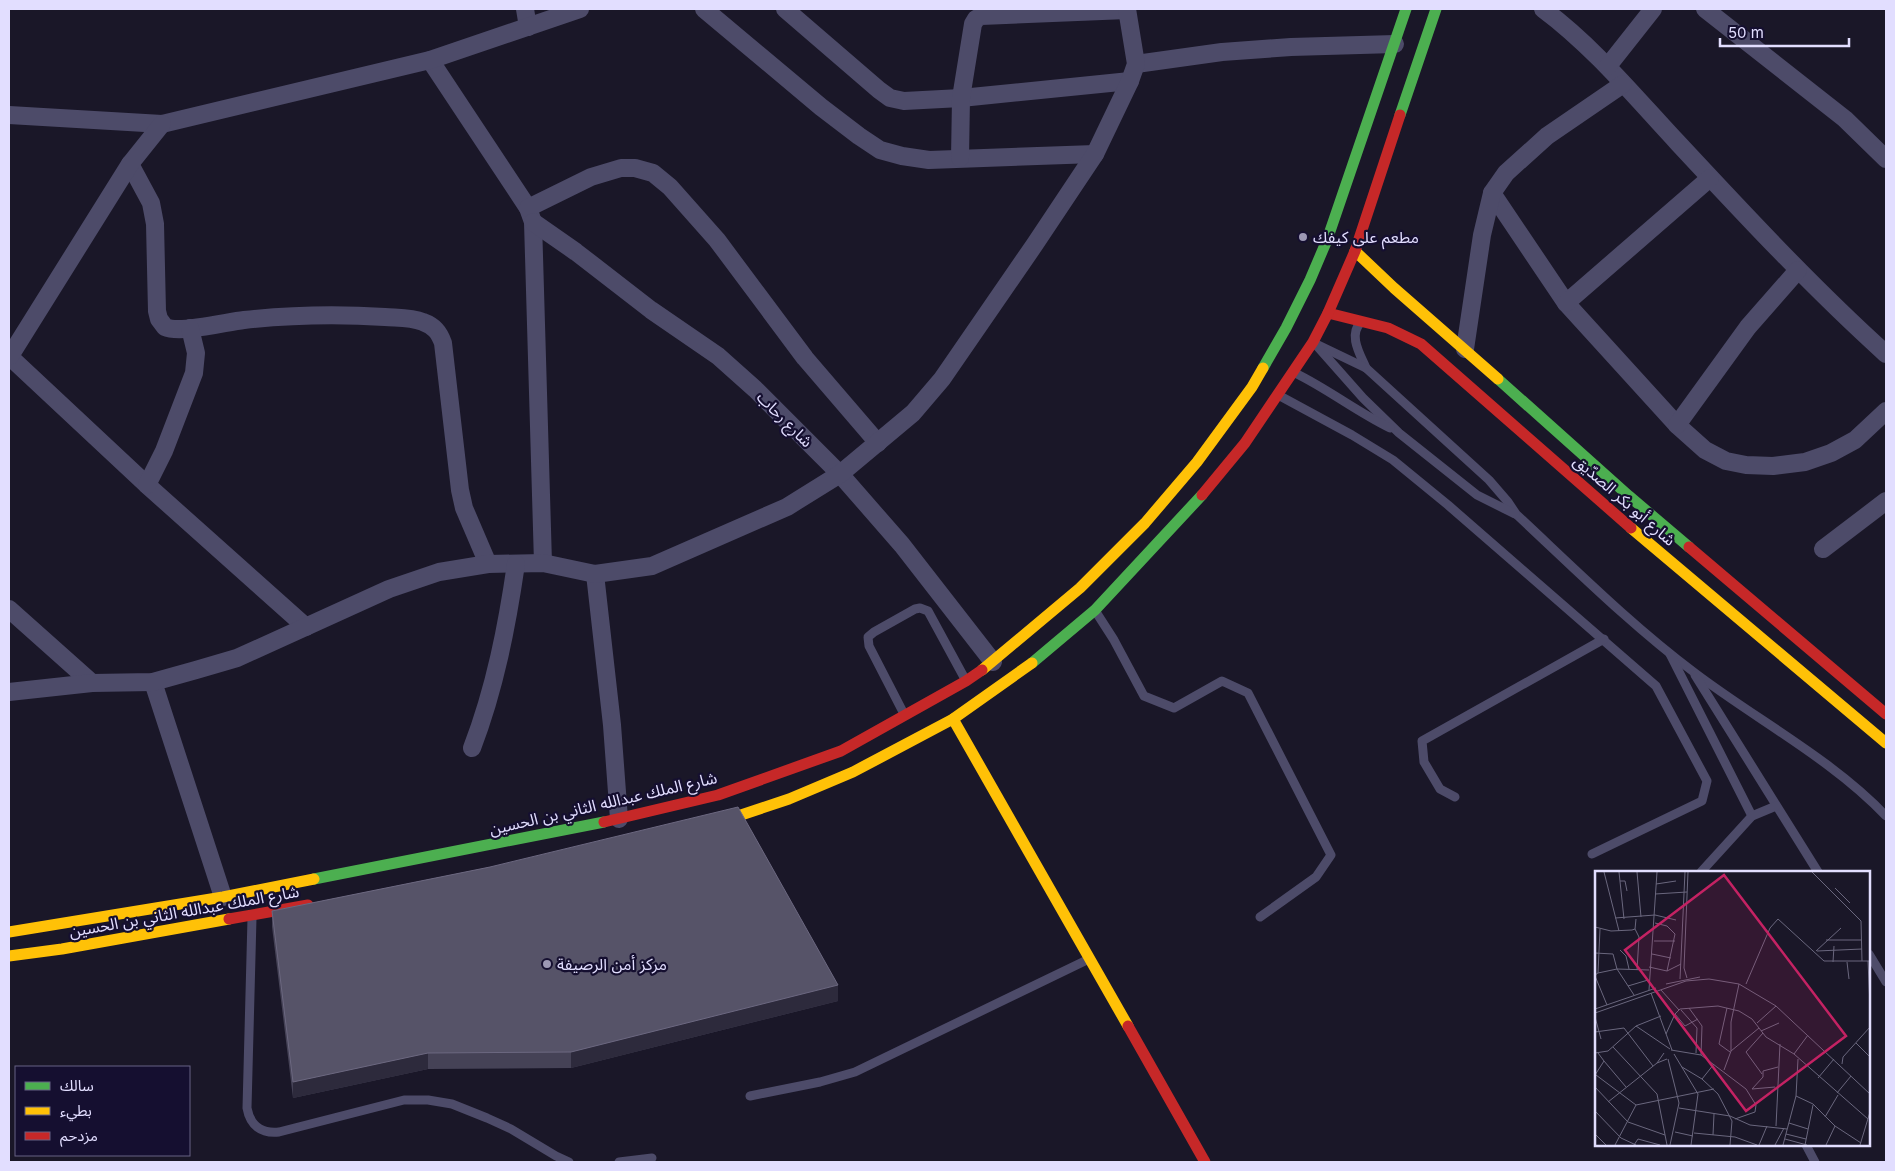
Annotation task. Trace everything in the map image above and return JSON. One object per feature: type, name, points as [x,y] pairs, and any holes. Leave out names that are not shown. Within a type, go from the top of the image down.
[{"type":"main road","name":"شارع الملك عبدالله الثاني بن الحسين","points":[[9,956],[60,937],[223,897],[514,845],[718,795],[841,751],[966,681],[993,662],[1080,588],[1156,510],[1197,462],[1252,387],[1286,328],[1310,280],[1326,240],[1406,9]]},
{"type":"main road","points":[[697,829],[798,796],[853,772],[953,719],[1038,659],[1095,610],[1209,488],[1245,443],[1313,342],[1328,313],[1355,251],[1436,9]]},
{"type":"main road","name":"شارع أبو بكر الصدّيق","points":[[1355,251],[1394,288],[1629,496],[1886,714]]},
{"type":"main road","name":"شارع أبو بكر الصدّيق","points":[[1328,313],[1381,325],[1421,344],[1611,511],[1886,743]]},
{"type":"main road","points":[[1286,328],[1313,342]]},
{"type":"main road","points":[[953,719],[1205,1162]]},
{"type":"main road","name":"شارع الملك عبدالله الثاني بن الحسين","points":[[9,932],[60,937],[253,916],[319,903]]},
{"type":"street","points":[[525,9],[528,27]]},
{"type":"street","points":[[9,115],[162,124],[430,60],[580,9]]},
{"type":"street","points":[[704,9],[821,107],[880,150],[929,160],[1094,154]]},
{"type":"street","points":[[785,9],[890,98],[904,101],[961,98],[1130,81]]},
{"type":"street","points":[[1543,9],[1608,66],[1710,178],[1798,270],[1886,354]]},
{"type":"street","points":[[1608,66],[1653,9]]},
{"type":"street","points":[[1705,9],[1845,119],[1886,159]]},
{"type":"street","points":[[9,692],[92,683],[153,682],[237,658],[398,586],[439,572],[488,564],[543,563],[595,574],[652,566],[787,507],[840,474],[878,443],[913,413],[942,379],[1094,154],[1130,81],[1136,64],[1127,10],[981,16],[976,18],[973,24],[961,98],[960,158]]},
{"type":"street","points":[[1136,64],[1222,52],[1395,44]]},
{"type":"street","points":[[430,60],[530,215],[543,563]]},
{"type":"street","points":[[1465,349],[1482,235],[1492,193],[1506,173],[1547,136],[1623,84]]},
{"type":"street","points":[[162,124],[130,164],[9,356],[147,485],[306,627]]},
{"type":"street","points":[[130,164],[151,203],[155,224],[159,319],[170,330],[244,320],[294,316],[363,316],[413,319],[429,324],[438,332],[443,342],[460,490],[464,508],[488,564]]},
{"type":"street","points":[[530,215],[591,177],[622,168],[635,168],[653,173],[670,187],[717,240],[805,358],[878,443]]},
{"type":"street","points":[[1566,303],[1710,178]]},
{"type":"street","points":[[1492,193],[1566,303],[1677,425],[1704,450],[1726,462],[1746,465],[1773,466],[1805,462],[1831,453],[1855,440],[1886,411]]},
{"type":"street","name":"شارع رحاب","points":[[530,215],[650,310],[718,356],[755,389],[840,474],[902,545],[993,662]]},
{"type":"street","points":[[1677,425],[1748,327],[1798,270]]},
{"type":"street","points":[[147,485],[164,451],[194,373],[196,352],[190,328]]},
{"type":"street","points":[[1823,549],[1886,501]]},
{"type":"street","points":[[472,748],[487,710],[508,617],[516,564]]},
{"type":"street","points":[[595,574],[612,725],[619,819]]},
{"type":"street","points":[[9,609],[92,683]]},
{"type":"street","points":[[153,682],[223,897]]},
{"type":"lane","points":[[1362,321],[1357,326],[1355,339],[1366,368]]},
{"type":"lane","points":[[1313,342],[1366,368],[1490,480],[1516,514],[1620,610],[1692,671],[1809,752],[1846,780],[1886,816]]},
{"type":"lane","points":[[1313,342],[1363,398],[1399,433],[1477,495],[1516,514]]},
{"type":"lane","points":[[1292,372],[1327,390],[1373,420],[1399,433]]},
{"type":"lane","points":[[1277,395],[1352,434],[1393,460],[1604,639],[1656,686],[1707,781],[1702,801],[1592,854]]},
{"type":"lane","points":[[905,716],[869,646],[868,638],[874,632],[915,609],[924,608],[930,615],[966,681]]},
{"type":"lane","points":[[1095,610],[1114,640],[1144,696],[1174,708],[1222,681],[1248,693],[1331,855],[1316,877],[1260,917]]},
{"type":"lane","points":[[1455,797],[1440,789],[1424,762],[1422,741],[1604,639]]},
{"type":"lane","points":[[1669,652],[1752,816]]},
{"type":"lane","points":[[1692,671],[1817,871]]},
{"type":"lane","points":[[1701,871],[1752,816],[1776,806]]},
{"type":"lane","points":[[253,916],[247,1108],[254,1125],[265,1132],[278,1132],[404,1100],[428,1100],[452,1104],[487,1118],[511,1129],[568,1162]]},
{"type":"lane","points":[[1870,956],[1886,982]]},
{"type":"lane","points":[[750,1096],[820,1082],[855,1072],[1090,959]]},
{"type":"lane","points":[[1807,1146],[1815,1162]]},
{"type":"lane","points":[[619,1162],[652,1158]]},
{"type":"building","name":"مركز أمن الرصيفة","points":[[738,807],[838,985],[571,1052],[428,1053],[293,1082],[272,911],[490,867]]},
{"type":"traffic: fast","points":[[1263,368],[1286,328],[1327,240],[1406,9]]},
{"type":"traffic: fast","points":[[1400,115],[1436,9]]},
{"type":"traffic: fast","points":[[1498,379],[1689,547]]},
{"type":"traffic: fast","points":[[1032,663],[1095,610],[1202,495]]},
{"type":"traffic: fast","points":[[314,879],[604,822]]},
{"type":"traffic: slow","points":[[1355,251],[1394,288],[1498,379]]},
{"type":"traffic: slow","points":[[982,670],[1080,588],[1145,523],[1197,462],[1252,387],[1263,368]]},
{"type":"traffic: slow","points":[[1631,528],[1886,743]]},
{"type":"traffic: slow","points":[[708,826],[789,799],[853,772],[953,719],[1032,663]]},
{"type":"traffic: slow","points":[[953,719],[1128,1026]]},
{"type":"traffic: slow","points":[[9,932],[223,897],[314,879]]},
{"type":"traffic: slow","points":[[9,956],[62,949],[229,919]]},
{"type":"traffic: jam","points":[[1202,495],[1245,443],[1313,342],[1355,251],[1400,115]]},
{"type":"traffic: jam","points":[[1328,313],[1388,328],[1421,344],[1631,528]]},
{"type":"traffic: jam","points":[[1689,547],[1886,714]]},
{"type":"traffic: jam","points":[[604,822],[718,795],[841,751],[966,681],[982,670]]},
{"type":"traffic: jam","points":[[229,919],[308,905]]},
{"type":"traffic: jam","points":[[1128,1026],[1205,1162]]},
{"type":"place","name":"مطعم على كيفك","points":[[1303,237]]},
{"type":"place","name":"مركز أمن الرصيفة","points":[[547,964]]}]
